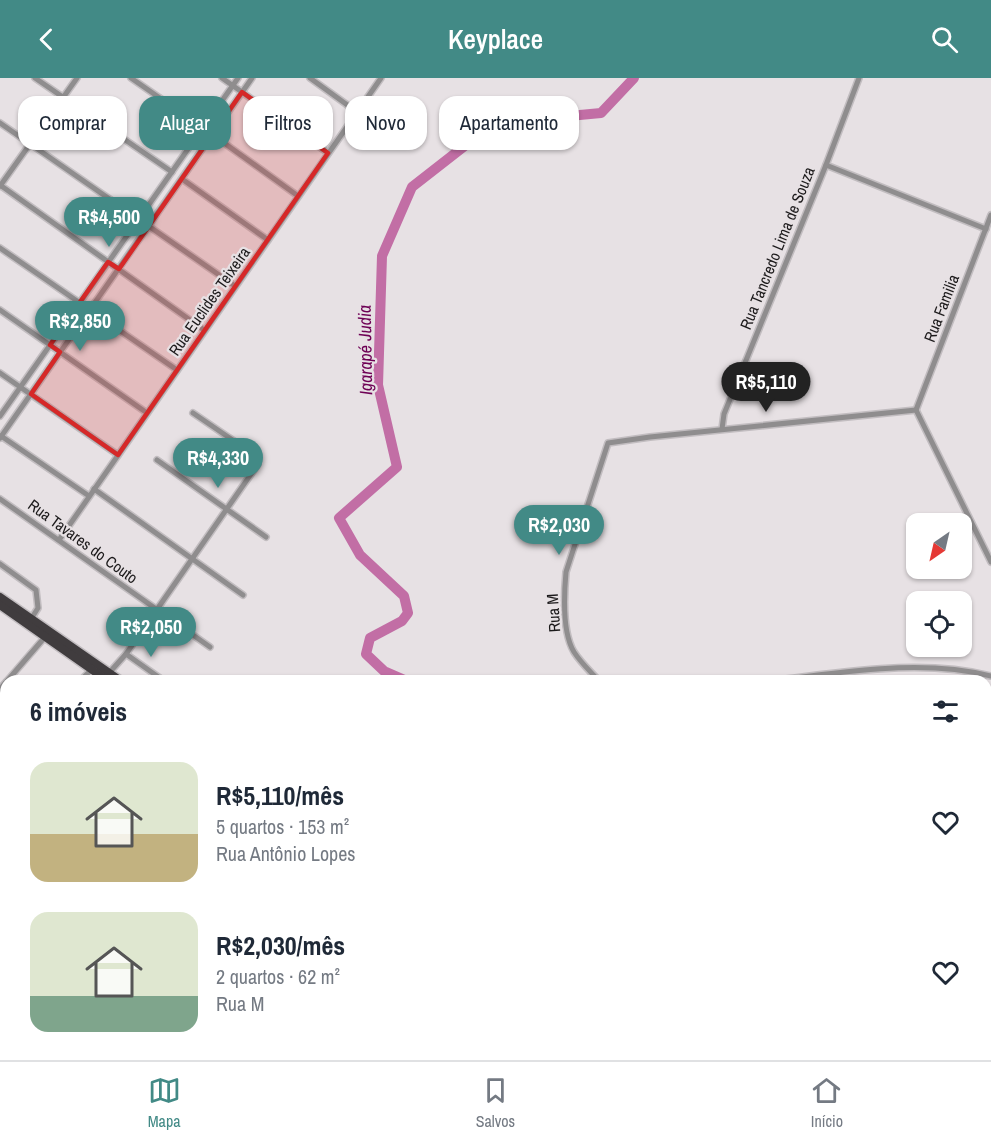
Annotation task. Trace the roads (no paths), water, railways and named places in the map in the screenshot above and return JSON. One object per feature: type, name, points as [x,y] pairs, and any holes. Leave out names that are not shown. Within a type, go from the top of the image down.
[{"type":"highway","points":[[0,597],[105,675]]},
{"type":"highway","points":[[0,605],[91,670],[103,675]]},
{"type":"street","points":[[34,78],[60,96]]},
{"type":"street","points":[[64,96],[77,78]]},
{"type":"street","points":[[131,78],[157,96]]},
{"type":"street","points":[[222,78],[328,153]]},
{"type":"street","points":[[225,96],[238,78]]},
{"type":"street","points":[[231,108],[252,78]]},
{"type":"street","points":[[310,78],[345,103]]},
{"type":"street","name":"Rua Euclides Teixeira","points":[[368,96],[381,78]]},
{"type":"street","name":"Rua Tancredo Lima de Souza","points":[[722,429],[724,414],[826,165],[859,78]]},
{"type":"street","points":[[0,123],[18,135]]},
{"type":"street","name":"Rua Euclides Teixeira","points":[[59,540],[345,129]]},
{"type":"street","points":[[127,141],[172,172]]},
{"type":"street","points":[[231,148],[298,196]]},
{"type":"street","points":[[24,150],[0,186],[204,330]]},
{"type":"street","points":[[39,150],[235,286]]},
{"type":"street","points":[[0,416],[188,150]]},
{"type":"street","points":[[89,496],[1,437],[202,150]]},
{"type":"street","points":[[826,165],[986,229]]},
{"type":"street","points":[[182,179],[268,240]]},
{"type":"street","name":"Rua Familia","points":[[916,410],[991,215]]},
{"type":"street","points":[[0,248],[80,303]]},
{"type":"street","points":[[0,310],[147,413]]},
{"type":"street","points":[[90,310],[177,370]]},
{"type":"street","points":[[0,373],[118,455]]},
{"type":"street","points":[[722,429],[916,410],[991,562]]},
{"type":"street","points":[[110,675],[258,464],[257,457],[194,413]]},
{"type":"street","name":"Rua M","points":[[595,675],[573,651],[568,638],[564,590],[566,572],[608,443],[722,429]]},
{"type":"street","points":[[157,460],[266,537]]},
{"type":"street","points":[[94,489],[243,595]]},
{"type":"street","name":"Rua Tavares do Couto","points":[[0,499],[210,647]]},
{"type":"street","points":[[0,564],[36,590],[38,608],[32,619]]},
{"type":"street","points":[[11,675],[45,637]]},
{"type":"street","points":[[126,654],[156,675]]},
{"type":"street","points":[[823,675],[916,668],[959,668],[987,675]]},
{"type":"street","points":[[86,675],[91,670]]},
{"type":"waterway","name":"Igarapé Judia","points":[[393,675],[384,671],[366,654],[370,638],[402,621],[408,613],[404,596],[360,555],[339,518],[397,467],[378,385],[382,256],[412,187],[494,123],[601,113],[634,78]]}]
